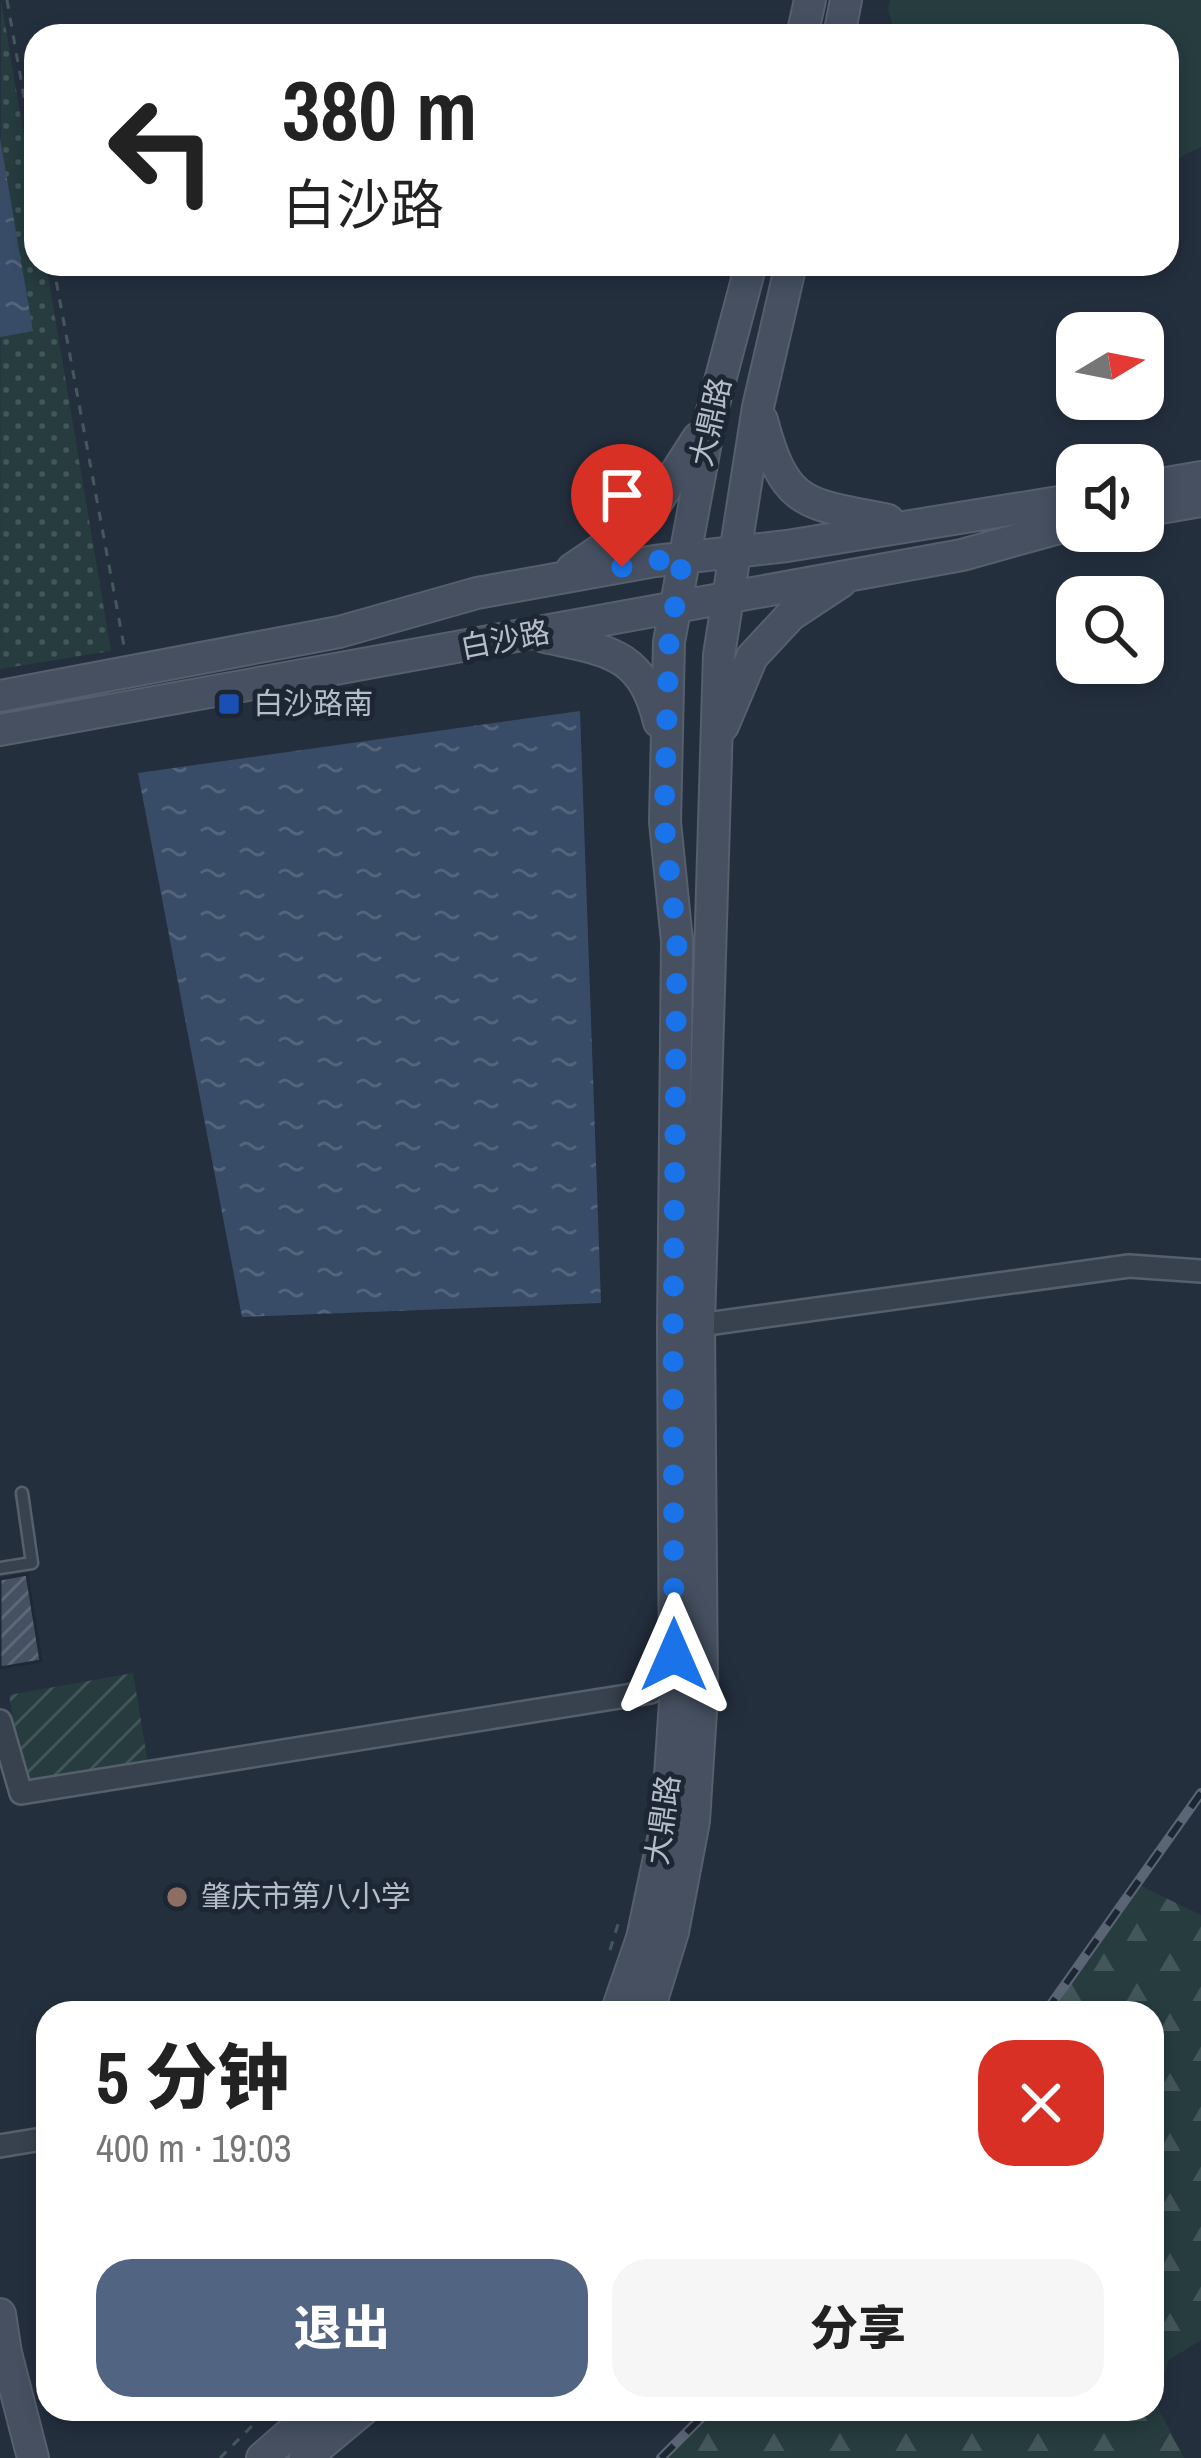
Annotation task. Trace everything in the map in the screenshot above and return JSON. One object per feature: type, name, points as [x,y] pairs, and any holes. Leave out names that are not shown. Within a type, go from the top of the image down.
[{"type":"main road","name":"大鼎路","points":[[652,2001],[673,1932],[694,1821],[702,1696],[686,1327],[677,941],[664,822],[665,749],[674,605],[711,415],[748,276]]},
{"type":"main road","name":"大鼎路","points":[[620,2001],[642,1938],[667,1820],[719,655],[758,406],[788,276]]},
{"type":"main road","points":[[758,406],[777,471],[789,488],[807,501],[906,524]]},
{"type":"main road","points":[[557,579],[646,519],[711,415]]},
{"type":"main road","points":[[1164,483],[1201,477]]},
{"type":"main road","points":[[1164,507],[1201,501]]},
{"type":"main road","name":"白沙路","points":[[0,696],[339,632],[476,593],[683,556],[788,546],[1056,502]]},
{"type":"main road","name":"白沙路","points":[[0,730],[962,555],[1056,529]]},
{"type":"main road","points":[[716,743],[752,657],[790,614],[857,572]]},
{"type":"main road","points":[[533,635],[607,650],[625,659],[650,689],[665,749]]},
{"type":"main road","points":[[0,2314],[3,2355],[30,2443],[47,2458]]},
{"type":"main road","points":[[262,2458],[304,2421]]},
{"type":"main road","points":[[305,2458],[353,2421]]},
{"type":"main road","points":[[330,2458],[359,2421]]},
{"type":"street","points":[[686,1327],[1129,1266],[1201,1271]]},
{"type":"street","points":[[0,1721],[21,1793],[651,1692]]},
{"type":"street","points":[[0,2146],[36,2140]]},
{"type":"lane","points":[[0,1568],[32,1563],[22,1493]]},
{"type":"path","points":[[7,0],[24,97]]},
{"type":"path","points":[[55,276],[129,672]]},
{"type":"path","points":[[220,2458],[257,2421]]},
{"type":"green space","points":[[1,0],[24,136],[24,276],[48,276],[111,651],[0,669]]},
{"type":"green space","points":[[890,0],[1201,0],[1201,147],[1179,158],[1179,24],[892,24]]},
{"type":"green space","points":[[133,1673],[148,1764],[24,1785],[9,1695]]},
{"type":"green space","points":[[1137,1884],[1201,1915],[1201,2340],[1169,2360],[1164,2373],[1164,2001],[1054,2001]]},
{"type":"green space","points":[[1164,2419],[1184,2458],[661,2458],[698,2421]]},
{"type":"water","points":[[0,138],[33,331],[0,337]]},
{"type":"water","points":[[580,711],[601,1303],[242,1317],[138,773]]},
{"type":"building","points":[[27,1574],[41,1661],[0,1668],[0,1579]]},
{"type":"railway","points":[[1054,2001],[1201,1793]]},
{"type":"railway","points":[[661,2458],[698,2421]]},
{"type":"place","name":"白沙路南","points":[[229,704]]},
{"type":"place","name":"肇庆市第八小学","points":[[177,1897]]},
{"type":"route","points":[[622,567],[683,556],[669,642],[664,822],[677,941],[674,1655]]}]
